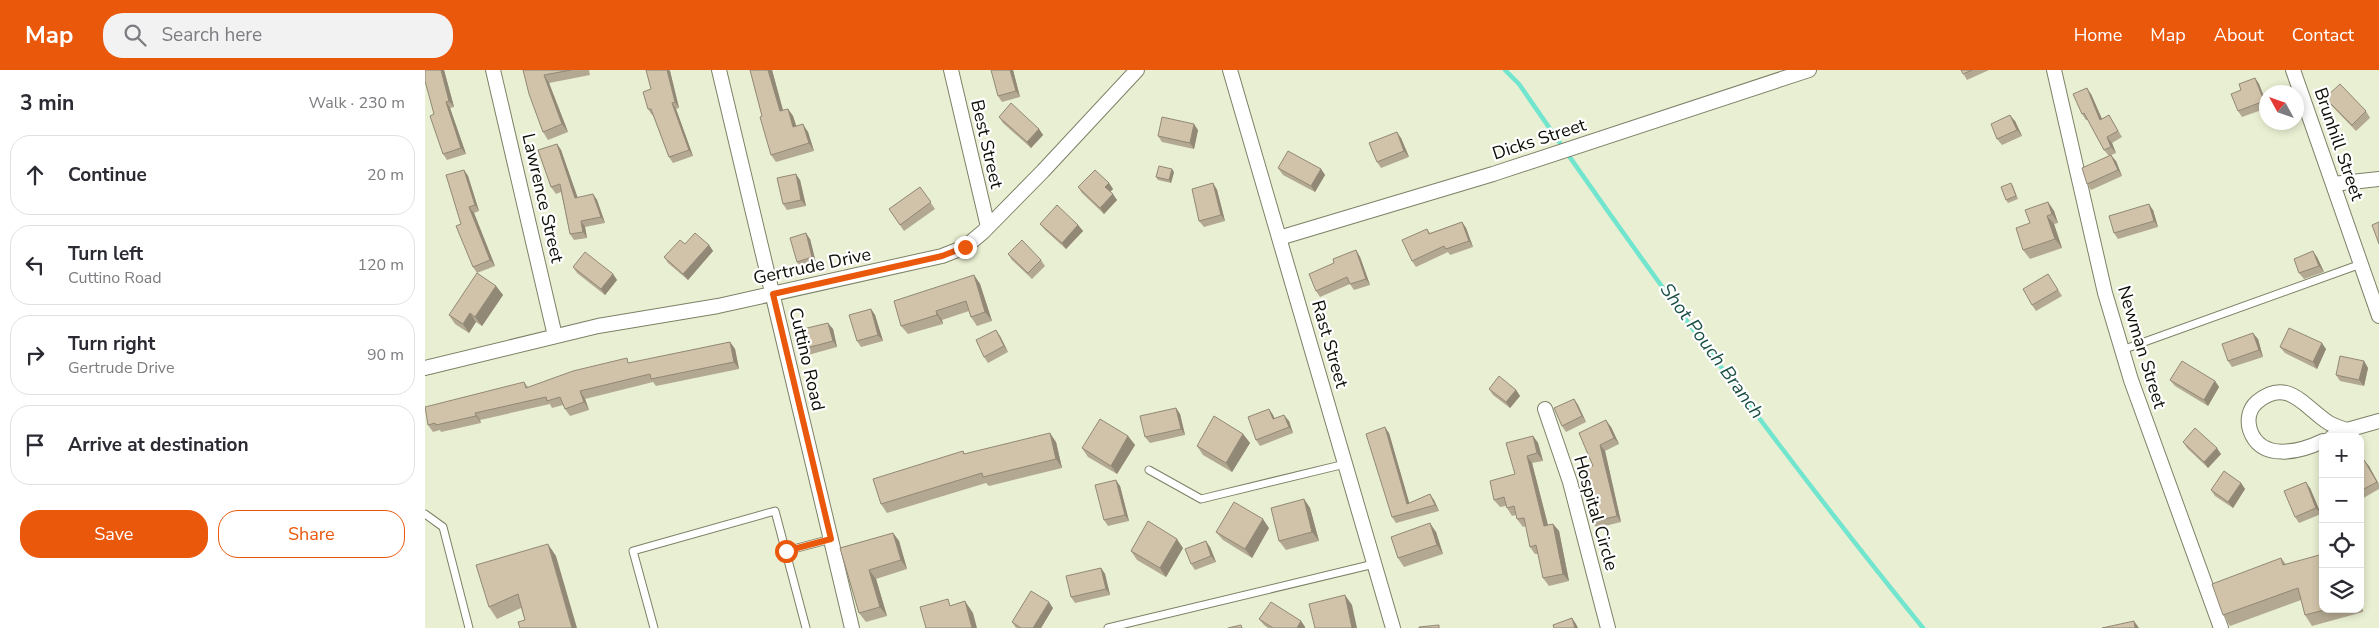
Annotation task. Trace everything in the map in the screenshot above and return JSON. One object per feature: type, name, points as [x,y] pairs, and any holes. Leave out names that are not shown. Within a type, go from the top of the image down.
[{"type":"street","name":"Lawrence Street","points":[[493,70],[555,336]]},
{"type":"street","name":"Cuttino Road","points":[[719,70],[852,628]]},
{"type":"street","name":"Best Street","points":[[951,70],[988,227]]},
{"type":"street","name":"Gertrude Drive","points":[[425,368],[555,336],[773,294],[942,256],[965,247],[988,227],[1043,172],[1137,70]]},
{"type":"street","name":"Rast Street","points":[[1230,70],[1393,628]]},
{"type":"street","name":"Dicks Street","points":[[1279,238],[1533,161],[1809,70]]},
{"type":"street","name":"Newman Street","points":[[2054,70],[2105,293],[2122,350],[2131,380],[2221,628]]},
{"type":"street","name":"Brunhill Street","points":[[2293,70],[2379,316]]},
{"type":"street","points":[[2333,184],[2379,179]]},
{"type":"street","points":[[2319,442],[2295,451],[2280,452],[2267,450],[2257,442],[2250,431],[2249,414],[2255,404],[2270,395],[2279,392],[2289,393],[2330,424],[2347,430]]},
{"type":"street","name":"Hospital Circle","points":[[1545,408],[1569,482],[1608,628]]},
{"type":"street","points":[[2341,433],[2379,421]]},
{"type":"lane","points":[[2122,350],[2361,264]]},
{"type":"lane","points":[[1149,470],[1201,499],[1345,464]]},
{"type":"lane","points":[[653,628],[633,551],[775,511],[806,628]]},
{"type":"lane","points":[[425,514],[443,527],[469,628]]},
{"type":"lane","points":[[786,551],[831,539]]},
{"type":"lane","points":[[1107,628],[1374,564]]},
{"type":"building","points":[[425,70],[441,70],[449,101],[446,102],[461,148],[443,154],[430,116],[434,114],[425,81]]},
{"type":"building","points":[[523,70],[571,70],[544,75],[562,124],[543,132],[529,94]]},
{"type":"building","points":[[646,70],[667,70],[675,102],[672,103],[689,150],[669,157],[651,109],[648,109],[643,92],[651,89]]},
{"type":"building","points":[[750,70],[768,70],[780,111],[788,109],[793,127],[803,124],[809,143],[771,155],[760,117],[762,116]]},
{"type":"building","points":[[991,70],[1010,70],[1016,91],[998,96]]},
{"type":"building","points":[[1961,70],[1972,70],[1963,74]]},
{"type":"building","points":[[2255,78],[2259,88],[2259,103],[2238,111],[2231,94],[2241,90],[2239,84]]},
{"type":"building","points":[[2340,84],[2366,111],[2352,125],[2325,98]]},
{"type":"building","points":[[2087,88],[2100,120],[2109,115],[2118,131],[2107,137],[2111,147],[2104,150],[2084,113],[2082,114],[2073,94]]},
{"type":"building","points":[[1011,103],[1039,129],[1027,142],[999,117]]},
{"type":"building","points":[[2010,115],[2017,130],[1997,139],[1991,124]]},
{"type":"building","points":[[1162,117],[1194,124],[1190,143],[1158,136]]},
{"type":"building","points":[[1397,132],[1404,151],[1377,162],[1369,143]]},
{"type":"building","points":[[557,144],[575,198],[593,194],[601,217],[581,221],[583,232],[570,234],[560,184],[551,187],[538,150]]},
{"type":"building","points":[[1288,151],[1321,169],[1311,186],[1278,168]]},
{"type":"building","points":[[2111,155],[2118,170],[2087,184],[2082,168]]},
{"type":"building","points":[[1159,166],[1172,169],[1169,180],[1156,177]]},
{"type":"building","points":[[464,170],[475,205],[469,207],[490,260],[473,267],[456,226],[461,224],[446,175]]},
{"type":"building","points":[[1095,170],[1109,183],[1105,187],[1113,194],[1100,208],[1078,187]]},
{"type":"building","points":[[796,174],[801,200],[783,204],[777,178]]},
{"type":"building","points":[[1213,183],[1221,215],[1199,221],[1192,189]]},
{"type":"building","points":[[2011,183],[2016,196],[2006,200],[2001,187]]},
{"type":"building","points":[[920,187],[931,202],[900,225],[889,209]]},
{"type":"building","points":[[2048,202],[2052,214],[2047,216],[2055,239],[2023,250],[2016,228],[2030,223],[2025,210]]},
{"type":"building","points":[[2149,204],[2154,221],[2114,233],[2109,216]]},
{"type":"building","points":[[1057,205],[1078,225],[1062,243],[1040,224]]},
{"type":"building","points":[[1462,222],[1469,241],[1446,249],[1444,246],[1412,261],[1402,240],[1427,229],[1429,234]]},
{"type":"building","points":[[2379,222],[2379,244],[2372,225]]},
{"type":"building","points":[[695,233],[709,245],[683,274],[664,257],[680,240],[685,244]]},
{"type":"building","points":[[806,233],[812,257],[797,262],[790,238]]},
{"type":"building","points":[[1022,240],[1041,260],[1028,273],[1008,254]]},
{"type":"building","points":[[1356,250],[1366,279],[1350,284],[1347,277],[1316,291],[1309,274],[1334,263],[1333,259]]},
{"type":"building","points":[[2313,251],[2319,266],[2299,273],[2294,259]]},
{"type":"building","points":[[585,252],[613,274],[601,289],[573,267]]},
{"type":"building","points":[[477,273],[496,286],[475,317],[470,313],[463,324],[449,315]]},
{"type":"building","points":[[2048,274],[2058,290],[2032,305],[2023,289]]},
{"type":"building","points":[[974,275],[985,312],[971,317],[966,301],[936,311],[937,315],[901,326],[894,301]]},
{"type":"building","points":[[871,309],[878,335],[857,341],[849,315]]},
{"type":"building","points":[[828,323],[833,341],[803,349],[799,330]]},
{"type":"building","points":[[2289,328],[2322,343],[2313,362],[2280,347]]},
{"type":"building","points":[[996,330],[1004,346],[984,357],[976,340]]},
{"type":"building","points":[[2253,333],[2259,350],[2228,361],[2222,344]]},
{"type":"building","points":[[730,342],[734,362],[651,379],[650,374],[580,391],[584,402],[565,409],[560,397],[547,401],[546,397],[475,413],[476,416],[428,425],[425,407],[524,382],[526,388],[573,371],[627,358],[628,363]]},
{"type":"building","points":[[2340,356],[2364,361],[2359,380],[2336,375]]},
{"type":"building","points":[[2182,361],[2215,381],[2204,400],[2170,380]]},
{"type":"building","points":[[1499,376],[1516,390],[1506,402],[1489,389]]},
{"type":"building","points":[[1574,399],[1582,416],[1562,426],[1554,408]]},
{"type":"building","points":[[1176,408],[1181,429],[1145,437],[1140,416]]},
{"type":"building","points":[[1269,409],[1273,419],[1284,415],[1289,427],[1256,440],[1248,417]]},
{"type":"building","points":[[1214,416],[1243,434],[1226,463],[1197,446]]},
{"type":"building","points":[[1100,419],[1128,436],[1111,466],[1082,448]]},
{"type":"building","points":[[1606,420],[1614,438],[1600,445],[1617,516],[1592,522],[1578,469],[1593,466],[1579,433]]},
{"type":"building","points":[[1385,427],[1407,504],[1430,494],[1435,505],[1392,517],[1366,434]]},
{"type":"building","points":[[2195,428],[2217,448],[2204,462],[2183,442]]},
{"type":"building","points":[[1050,433],[1056,459],[983,477],[982,473],[881,504],[873,479],[963,451],[964,454]]},
{"type":"building","points":[[1533,436],[1537,453],[1527,456],[1544,526],[1553,524],[1563,574],[1543,578],[1536,545],[1530,547],[1524,518],[1517,519],[1514,506],[1507,508],[1504,497],[1494,500],[1490,481],[1515,474],[1506,443]]},
{"type":"building","points":[[2364,460],[2377,482],[2364,489]]},
{"type":"building","points":[[2224,471],[2241,483],[2228,502],[2211,490]]},
{"type":"building","points":[[1116,480],[1125,515],[1104,520],[1095,485]]},
{"type":"building","points":[[2306,482],[2316,508],[2295,517],[2284,491]]},
{"type":"building","points":[[1304,499],[1312,532],[1279,541],[1271,508]]},
{"type":"building","points":[[1234,502],[1263,519],[1245,549],[1216,532]]},
{"type":"building","points":[[1148,521],[1177,539],[1160,568],[1131,551]]},
{"type":"building","points":[[1430,523],[1437,545],[1398,558],[1391,537]]},
{"type":"building","points":[[893,533],[901,560],[869,570],[880,607],[859,613],[840,548]]},
{"type":"building","points":[[1206,541],[1211,556],[1191,564],[1185,549]]},
{"type":"building","points":[[548,544],[572,628],[520,628],[518,622],[525,620],[518,594],[489,607],[476,565]]},
{"type":"building","points":[[2319,555],[2319,611],[2305,615],[2298,588],[2223,615],[2212,584],[2281,558],[2283,565]]},
{"type":"building","points":[[1101,568],[1106,589],[1071,597],[1066,576]]},
{"type":"building","points":[[1031,591],[1049,602],[1033,628],[1021,628],[1012,622]]},
{"type":"building","points":[[1345,595],[1352,628],[1315,628],[1309,604]]},
{"type":"building","points":[[948,599],[950,606],[965,601],[972,628],[926,628],[920,607]]},
{"type":"building","points":[[1271,602],[1301,621],[1297,628],[1273,628],[1259,619]]},
{"type":"building","points":[[1572,618],[1575,628],[1554,628],[1553,625]]},
{"type":"building","points":[[2134,621],[2135,628],[2102,628]]},
{"type":"building","points":[[1241,625],[1242,628],[1228,628]]},
{"type":"building","points":[[1439,625],[1439,628],[1419,628],[1419,627]]},
{"type":"waterway","name":"Shot Pouch Branch","points":[[1505,70],[1519,84],[1616,223],[1716,360],[1818,495],[1923,628]]},
{"type":"route","points":[[786,551],[831,539],[773,294],[942,256],[965,247]]}]
